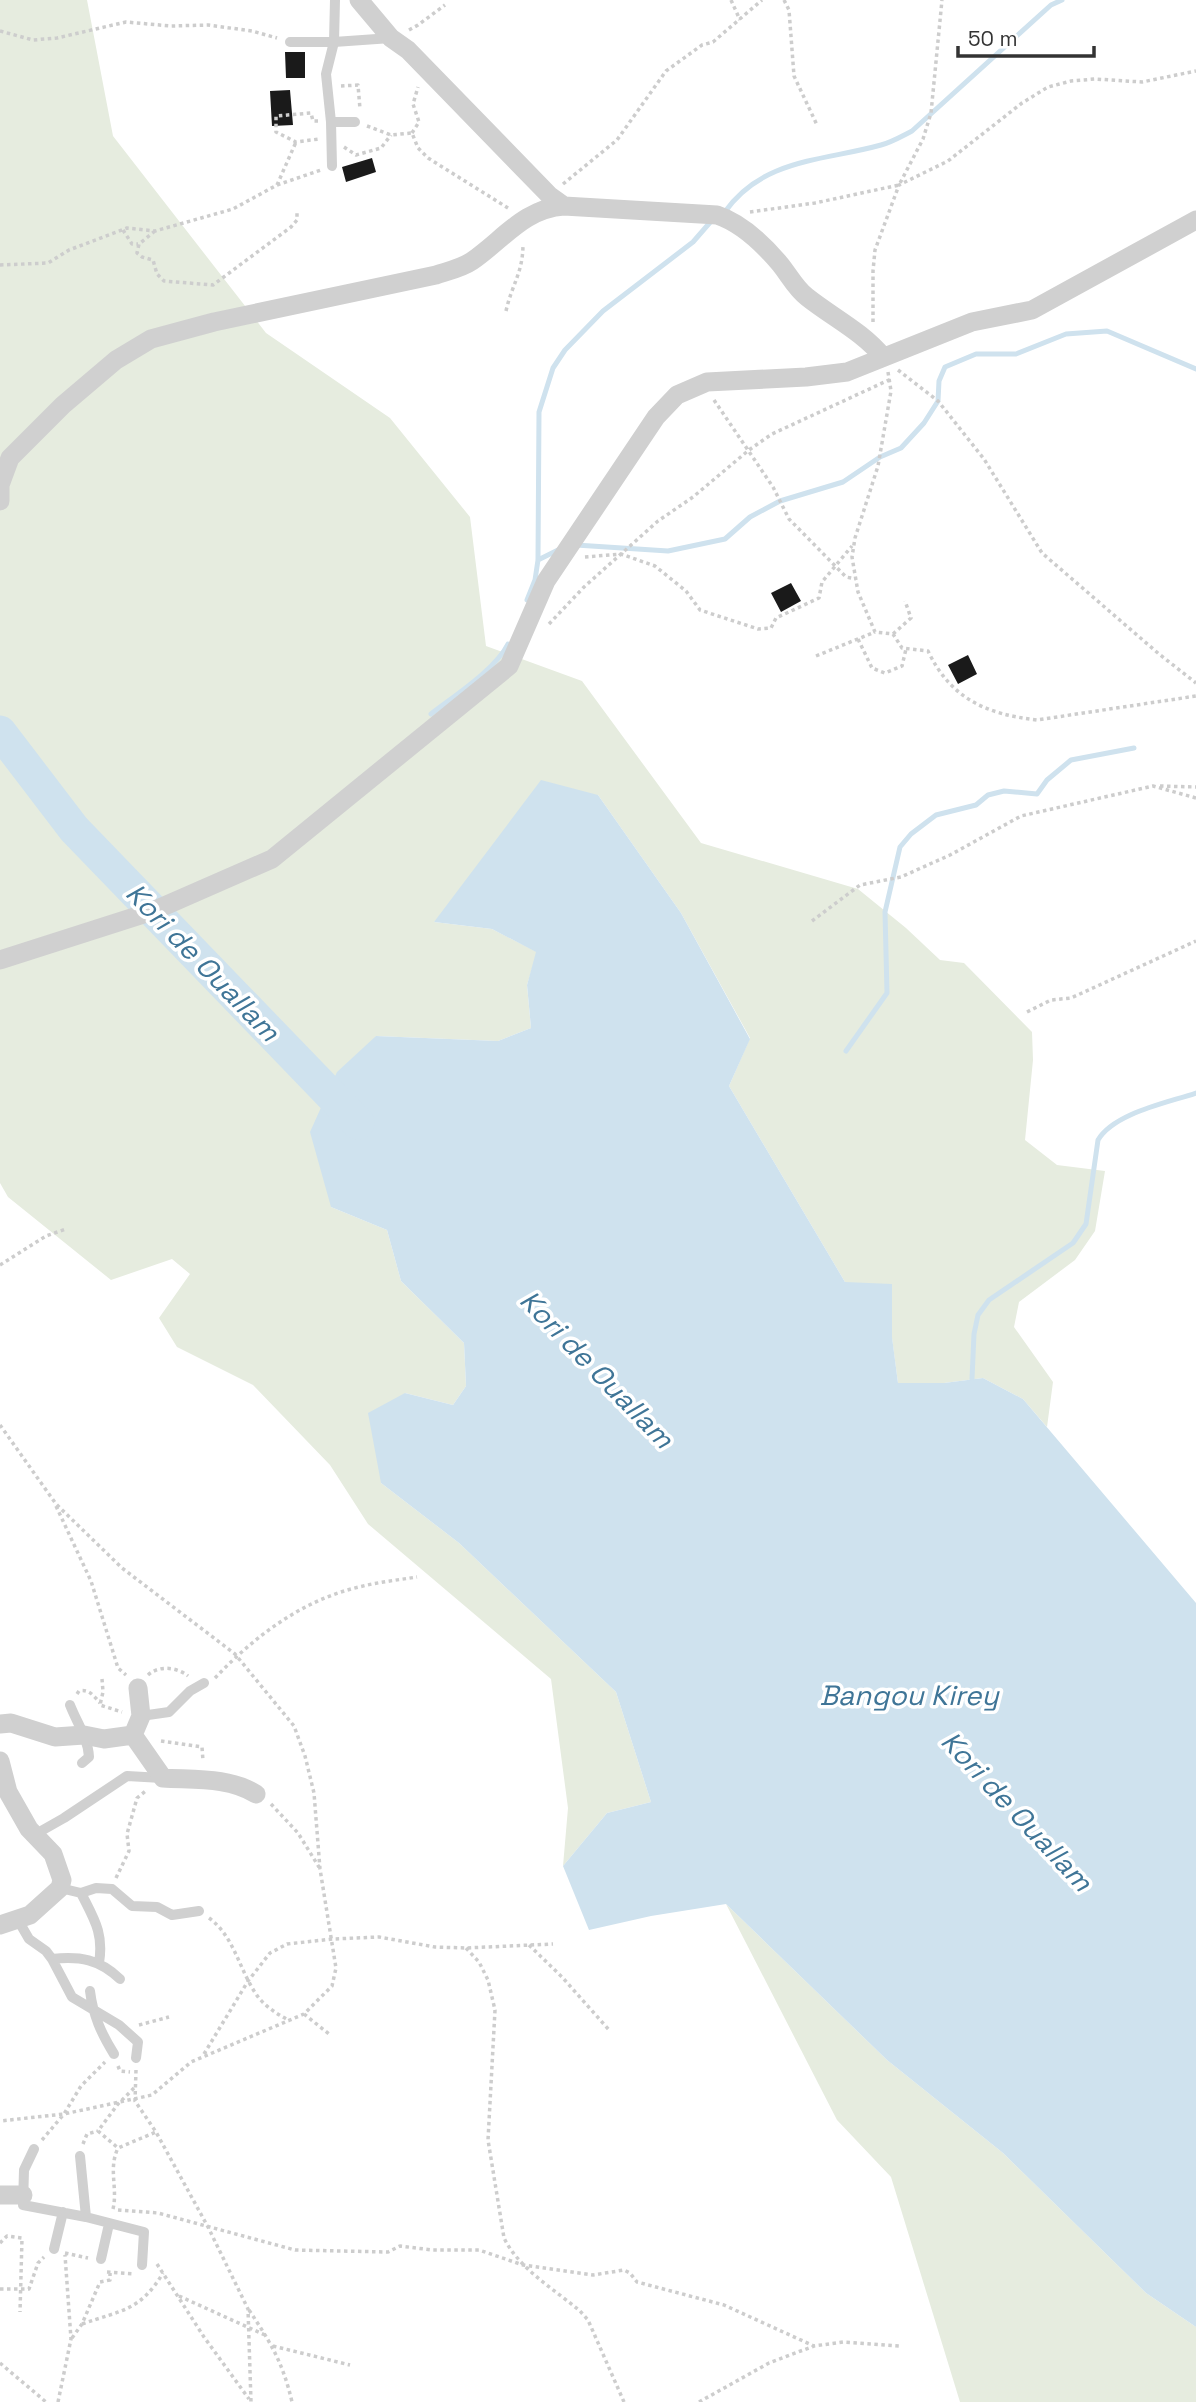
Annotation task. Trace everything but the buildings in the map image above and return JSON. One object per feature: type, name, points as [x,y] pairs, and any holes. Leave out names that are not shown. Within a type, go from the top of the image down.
[{"type":"street","points":[[359,0],[391,38],[408,50],[557,201]]},
{"type":"street","points":[[0,501],[0,485],[10,458],[63,405],[116,360],[150,339],[214,322],[436,275],[470,263],[522,220],[557,201],[717,215],[728,219],[758,242],[804,295],[878,351]]},
{"type":"street","points":[[0,960],[153,911],[272,859],[509,666],[545,581],[656,417],[677,395],[702,384],[847,372],[878,351],[972,322],[1032,310],[1196,220]]},
{"type":"street","points":[[133,1735],[141,1716],[138,1688]]},
{"type":"street","points":[[0,1724],[11,1723],[55,1737],[84,1735],[104,1739],[133,1735]]},
{"type":"street","points":[[133,1735],[163,1778],[230,1782],[256,1794]]},
{"type":"street","points":[[0,1761],[8,1792],[34,1835],[53,1854],[62,1880],[60,1888],[30,1914],[9,1923]]},
{"type":"street","points":[[0,2195],[23,2195]]},
{"type":"lane","points":[[332,166],[326,74],[334,42],[335,0]]},
{"type":"lane","points":[[290,42],[391,38]]},
{"type":"lane","points":[[331,121],[358,120]]},
{"type":"lane","points":[[141,1716],[169,1712],[190,1691],[204,1683]]},
{"type":"lane","points":[[70,1705],[79,1729],[88,1742],[89,1757],[82,1763]]},
{"type":"lane","points":[[34,1835],[127,1776],[163,1778]]},
{"type":"lane","points":[[60,1888],[81,1893],[96,1888],[112,1889],[132,1906],[157,1907],[172,1915],[199,1911]]},
{"type":"lane","points":[[81,1893],[99,1931],[102,1945],[99,1963]]},
{"type":"lane","points":[[9,1923],[46,1951],[72,1997],[124,2029],[138,2042],[136,2058]]},
{"type":"lane","points":[[52,1959],[74,1956],[99,1963],[120,1979]]},
{"type":"lane","points":[[90,1991],[100,2031],[114,2054]]},
{"type":"lane","points":[[34,2149],[24,2170],[23,2205],[144,2232],[142,2265]]},
{"type":"lane","points":[[80,2156],[86,2217]]},
{"type":"lane","points":[[54,2249],[62,2212]]},
{"type":"lane","points":[[101,2259],[109,2224]]},
{"type":"path","points":[[731,0],[740,20]]},
{"type":"path","points":[[557,201],[617,139],[666,71],[702,45],[713,43],[762,0]]},
{"type":"path","points":[[784,0],[789,10],[794,76],[817,125]]},
{"type":"path","points":[[875,632],[859,592],[852,557],[878,466],[891,391],[891,379],[878,351],[873,271],[875,250],[899,185],[923,139],[931,113],[942,0]]},
{"type":"path","points":[[391,38],[418,25],[445,5]]},
{"type":"path","points":[[0,31],[33,40],[126,22],[171,26],[208,25],[252,31],[290,42]]},
{"type":"path","points":[[728,219],[746,212],[815,203],[899,185],[948,161],[1022,103],[1048,87],[1095,79],[1142,82],[1196,71]]},
{"type":"path","points":[[328,87],[358,85],[358,120],[391,135],[412,133]]},
{"type":"path","points":[[412,133],[419,122],[413,104],[418,87]]},
{"type":"path","points":[[412,133],[418,148],[428,158],[502,204],[522,220],[523,262],[506,311]]},
{"type":"path","points":[[276,185],[296,142]]},
{"type":"path","points":[[0,265],[48,263],[69,250],[127,228],[155,231],[233,209],[276,185],[332,166]]},
{"type":"path","points":[[155,231],[139,244],[137,253],[153,260],[157,274],[164,281],[213,285],[292,227],[297,220],[297,212]]},
{"type":"path","points":[[122,230],[132,244],[139,244]]},
{"type":"path","points":[[878,351],[938,401],[984,458],[1042,553],[1196,683]]},
{"type":"path","points":[[546,627],[584,587],[658,521],[693,497],[749,450],[772,434],[891,379]]},
{"type":"path","points":[[702,384],[749,450],[789,519],[846,577],[856,579]]},
{"type":"path","points":[[560,559],[621,554],[655,566],[686,591],[700,610],[758,629],[771,628],[776,618],[819,598],[822,582],[854,545]]},
{"type":"path","points":[[816,656],[875,632],[893,634],[911,618],[905,601]]},
{"type":"path","points":[[893,634],[902,648],[928,651],[937,672],[952,688],[979,706],[1019,718],[1037,720],[1196,696]]},
{"type":"path","points":[[858,639],[872,668],[885,673],[902,666],[906,649]]},
{"type":"path","points":[[812,921],[860,885],[901,877],[950,855],[1021,816],[1153,786],[1196,787]]},
{"type":"path","points":[[1153,786],[1196,798]]},
{"type":"path","points":[[1027,1012],[1051,1000],[1071,998],[1196,941]]},
{"type":"path","points":[[0,1265],[46,1236],[66,1229]]},
{"type":"path","points":[[0,1424],[55,1504],[91,1581],[118,1668],[138,1688],[146,1684],[148,1675],[154,1670],[164,1668],[184,1672],[189,1677],[190,1691]]},
{"type":"path","points":[[0,2121],[64,2114],[135,2101],[152,2095],[202,2056],[304,2014],[332,1986],[336,1968],[320,1869],[314,1793],[294,1726],[237,1655],[122,1568],[55,1504]]},
{"type":"path","points":[[204,1683],[214,1679],[237,1655],[296,1612],[339,1592],[417,1577]]},
{"type":"path","points":[[100,1703],[102,1679]]},
{"type":"path","points":[[70,1705],[79,1691],[84,1690],[91,1692],[103,1707],[141,1716]]},
{"type":"path","points":[[133,1735],[172,1744],[202,1747],[204,1780]]},
{"type":"path","points":[[112,1889],[129,1851],[127,1834],[137,1798],[163,1778]]},
{"type":"path","points":[[256,1794],[283,1815],[298,1833],[320,1869]]},
{"type":"path","points":[[199,1911],[224,1932],[248,1981],[264,2003],[290,2021]]},
{"type":"path","points":[[202,2056],[248,1981],[270,1953],[287,1944],[379,1937],[435,1947],[553,1944]]},
{"type":"path","points":[[529,1945],[610,2031]]},
{"type":"path","points":[[467,1948],[479,1962],[488,1980],[495,2010],[488,2140],[504,2238],[523,2265],[588,2320],[624,2402]]},
{"type":"path","points":[[304,2014],[329,2034]]},
{"type":"path","points":[[124,2029],[169,2017]]},
{"type":"path","points":[[34,2149],[64,2114],[81,2086],[114,2054]]},
{"type":"path","points":[[136,2058],[135,2101],[156,2132],[208,2227],[248,2309],[273,2346],[286,2374],[292,2402]]},
{"type":"path","points":[[80,2156],[87,2134],[99,2131],[118,2104],[136,2087]]},
{"type":"path","points":[[99,2131],[118,2148]]},
{"type":"path","points":[[109,2224],[115,2202],[112,2160],[118,2148],[156,2132]]},
{"type":"path","points":[[114,2209],[158,2213],[295,2250],[388,2252],[400,2246],[432,2250],[479,2250],[523,2265],[593,2275],[624,2270],[636,2281],[724,2305],[814,2346]]},
{"type":"path","points":[[0,2243],[7,2236],[22,2238],[20,2312]]},
{"type":"path","points":[[0,2289],[29,2289],[38,2263],[54,2249],[101,2259],[104,2272],[133,2274],[142,2265]]},
{"type":"path","points":[[143,2251],[153,2258],[251,2401]]},
{"type":"path","points":[[58,2402],[71,2339],[65,2253]]},
{"type":"path","points":[[82,2324],[132,2307],[151,2292],[163,2272]]},
{"type":"path","points":[[71,2339],[82,2324],[100,2282],[110,2280],[110,2273]]},
{"type":"path","points":[[178,2296],[266,2336]]},
{"type":"path","points":[[248,2309],[251,2401]]},
{"type":"path","points":[[699,2402],[769,2362],[814,2346],[843,2342],[900,2346]]},
{"type":"path","points":[[273,2346],[349,2365]]},
{"type":"path","points":[[0,2363],[46,2402]]},
{"type":"shaded area","points":[[0,0],[87,0],[113,136],[266,333],[390,418],[470,517],[486,646],[582,681],[701,843],[858,889],[940,960],[964,963],[1032,1032],[1033,1060],[1025,1140],[1057,1165],[1105,1171],[1095,1231],[1075,1260],[1019,1302],[1014,1327],[1053,1382],[1047,1427],[1023,1399],[983,1378],[944,1383],[898,1383],[892,1338],[845,1282],[729,1086],[750,1038],[681,913],[598,795],[434,922],[492,929],[537,952],[527,985],[531,1028],[498,1041],[376,1036],[331,1207],[387,1230],[401,1281],[464,1343],[466,1386],[453,1405],[405,1393],[381,1483],[459,1543],[616,1692],[651,1802],[607,1813],[563,1866],[568,1808],[551,1679],[368,1524],[330,1465],[253,1385],[177,1347],[159,1318],[190,1274],[172,1259],[111,1280],[8,1197],[0,1183]]},
{"type":"shaded area","points":[[726,1904],[887,2060],[1003,2153],[1146,2293],[1196,2327],[1196,2402],[960,2402],[891,2177],[837,2120]]},
{"type":"water","name":"Bangou Kirey","points":[[541,780],[598,795],[681,913],[750,1039],[729,1086],[845,1282],[892,1284],[892,1337],[898,1383],[944,1383],[983,1378],[1023,1399],[1196,1603],[1196,2327],[1146,2293],[1003,2153],[887,2060],[726,1904],[651,1916],[589,1930],[563,1866],[607,1813],[651,1802],[616,1692],[459,1543],[381,1483],[368,1413],[405,1393],[453,1405],[466,1386],[464,1343],[401,1281],[387,1230],[331,1207],[310,1132],[337,1072],[376,1036],[498,1041],[531,1028],[527,985],[536,952],[492,929],[434,922]]},
{"type":"waterway","points":[[724,213],[739,195],[757,181],[775,172],[795,164],[881,145],[912,131],[1051,5],[1062,0]]},
{"type":"waterway","points":[[527,600],[535,580],[538,560],[539,412],[553,368],[565,350],[603,311],[693,242],[713,219]]},
{"type":"waterway","points":[[576,545],[668,551],[725,539],[750,517],[780,501],[843,482],[880,457],[901,448],[924,423],[938,401],[939,381],[945,367],[976,354],[1016,354],[1066,334],[1107,331],[1196,369]]},
{"type":"waterway","points":[[538,560],[558,550]]},
{"type":"waterway","points":[[431,714],[484,673],[508,644]]},
{"type":"waterway","name":"Kori de Ouallam","points":[[0,732],[74,829],[358,1123]]},
{"type":"waterway","points":[[846,1051],[887,993],[885,912],[900,847],[911,834],[936,815],[976,805],[988,795],[1004,791],[1037,794],[1047,780],[1071,760],[1134,748]]},
{"type":"waterway","points":[[972,1379],[974,1334],[978,1315],[989,1300],[1073,1243],[1086,1224],[1098,1140],[1128,1116],[1196,1093]]}]
